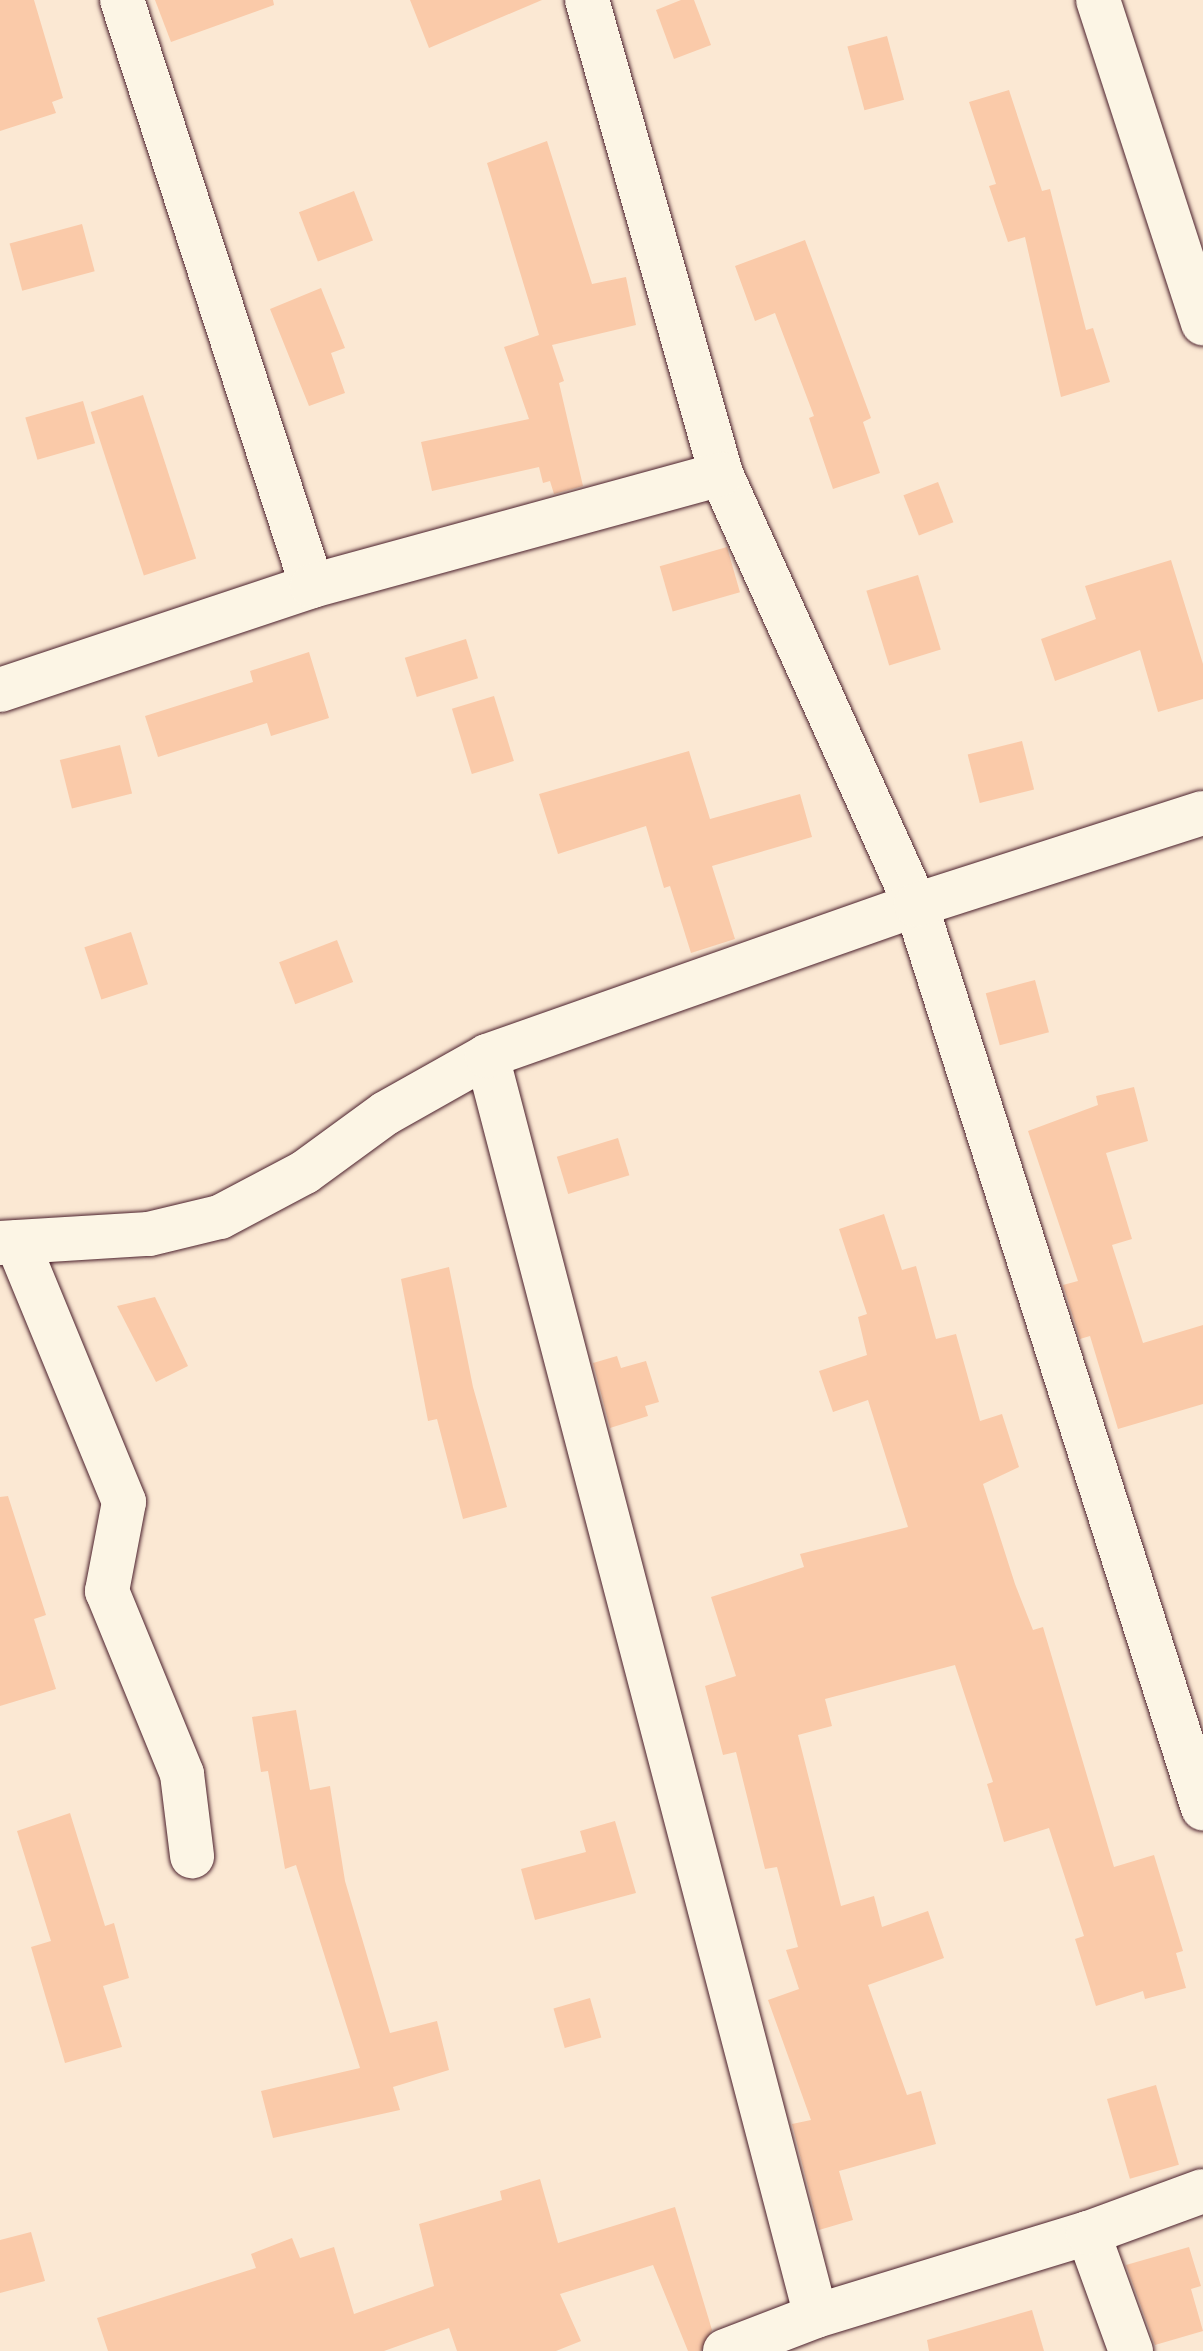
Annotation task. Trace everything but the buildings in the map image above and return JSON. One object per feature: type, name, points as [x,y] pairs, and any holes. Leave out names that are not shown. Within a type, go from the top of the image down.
[{"type":"street","points":[[122,0],[312,586]]},
{"type":"street","points":[[587,0],[721,474],[916,905],[1203,1808]]},
{"type":"street","points":[[1098,0],[1203,323]]},
{"type":"street","points":[[0,690],[312,586],[721,474]]},
{"type":"street","points":[[192,1856],[182,1774],[107,1591],[124,1502],[8,1243],[149,1234],[220,1217],[305,1172],[386,1113],[487,1056],[916,905],[1203,813]]},
{"type":"street","points":[[487,1056],[816,2316]]},
{"type":"street","points":[[725,2351],[816,2316],[1088,2233],[1203,2191]]},
{"type":"street","points":[[1088,2233],[1131,2351]]}]
